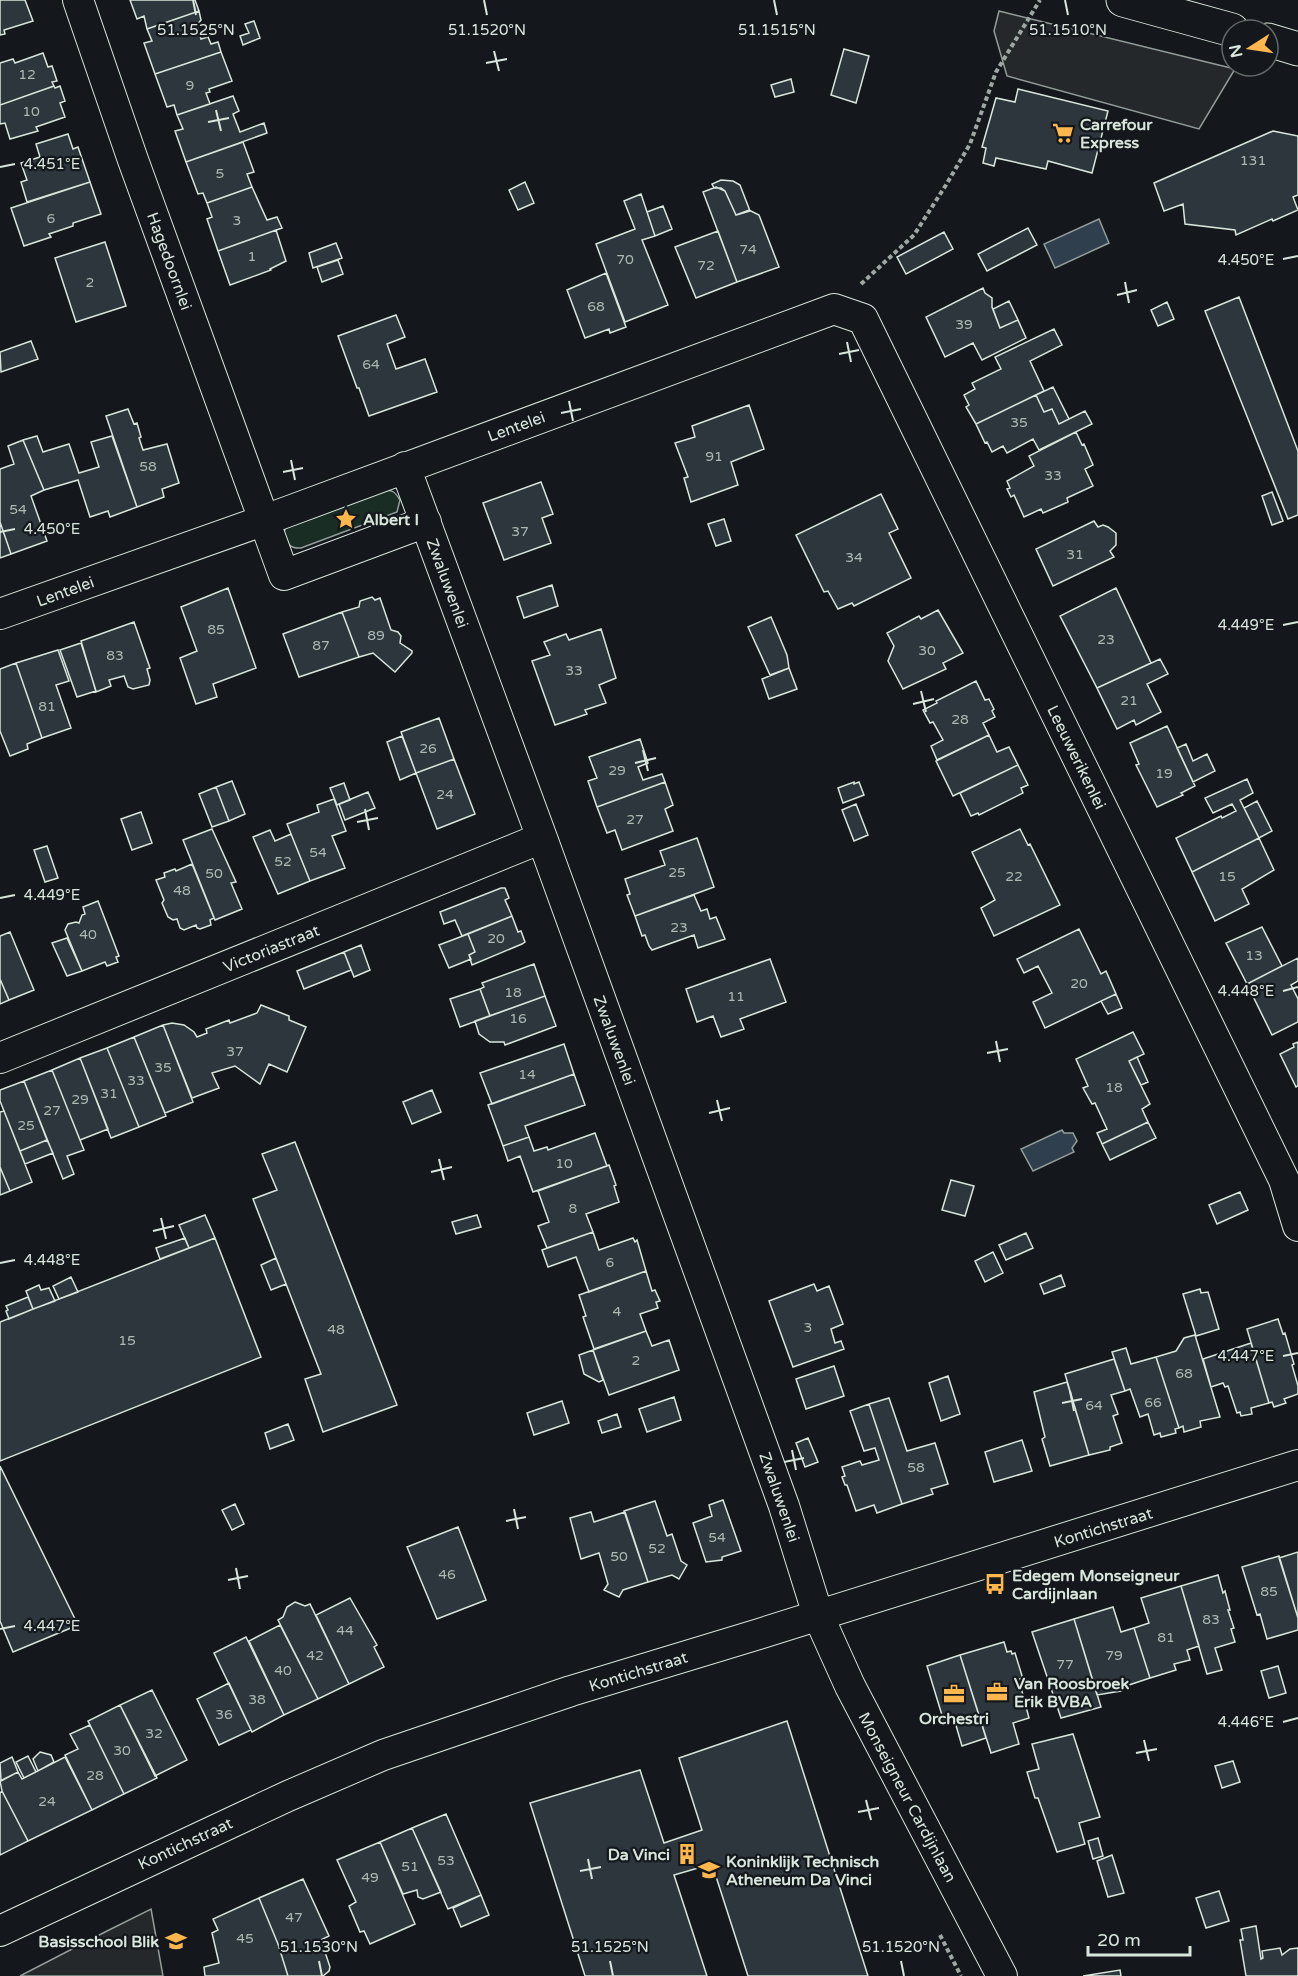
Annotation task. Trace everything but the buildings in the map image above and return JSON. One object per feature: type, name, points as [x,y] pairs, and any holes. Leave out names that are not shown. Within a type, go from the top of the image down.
[{"type":"main road","points":[[1123,0],[1220,27]]},
{"type":"main road","points":[[1280,44],[1298,49]]},
{"type":"street","name":"Hagedoornlei","points":[[78,0],[133,160],[265,520]]},
{"type":"street","name":"Lentelei","points":[[0,614],[265,520],[834,309]]},
{"type":"street","name":"Leeuwerikenlei","points":[[834,309],[863,319],[1284,1180],[1298,1226]]},
{"type":"street","name":"Zwaluwenlei","points":[[405,467],[784,1506],[818,1615]]},
{"type":"street","points":[[265,520],[284,575],[426,522]]},
{"type":"street","name":"Victoriastraat","points":[[0,1058],[542,838]]},
{"type":"street","name":"Kontichstraat","points":[[0,1931],[277,1801],[383,1755],[571,1691],[1298,1465]]},
{"type":"street","name":"Monseigneur Cardijnlaan","points":[[818,1615],[850,1686],[1002,1976]]},
{"type":"path","points":[[834,309],[914,235],[970,144],[996,72],[1040,0]]},
{"type":"green space","points":[[384,490],[394,492],[400,500],[397,512],[301,548],[289,545],[286,540],[283,533],[293,524]]},
{"type":"shaded area","points":[[999,11],[1220,65],[1220,78],[1230,78],[1199,129],[1007,76],[994,31]]},
{"type":"shaded area","points":[[151,1909],[163,1976],[20,1976],[105,1932]]},
{"type":"water","points":[[1099,219],[1109,243],[1055,268],[1044,244]]},
{"type":"water","points":[[1062,1130],[1064,1133],[1073,1133],[1077,1141],[1072,1148],[1074,1152],[1033,1171],[1021,1149]]},
{"type":"place","name":"Carrefour Express","points":[[1063,133]]},
{"type":"place","name":"Albert I","points":[[346,519]]},
{"type":"place","name":"Edegem Monseigneur Cardijnlaan","points":[[995,1584]]},
{"type":"place","name":"Van Roosbroek Erik BVBA","points":[[997,1692]]},
{"type":"place","name":"Orchestri","points":[[954,1694]]},
{"type":"place","name":"Da Vinci","points":[[687,1854]]},
{"type":"place","name":"Koninklijk Technisch Atheneum Da Vinci","points":[[709,1870]]},
{"type":"place","name":"Basisschool Blik","points":[[176,1941]]}]
